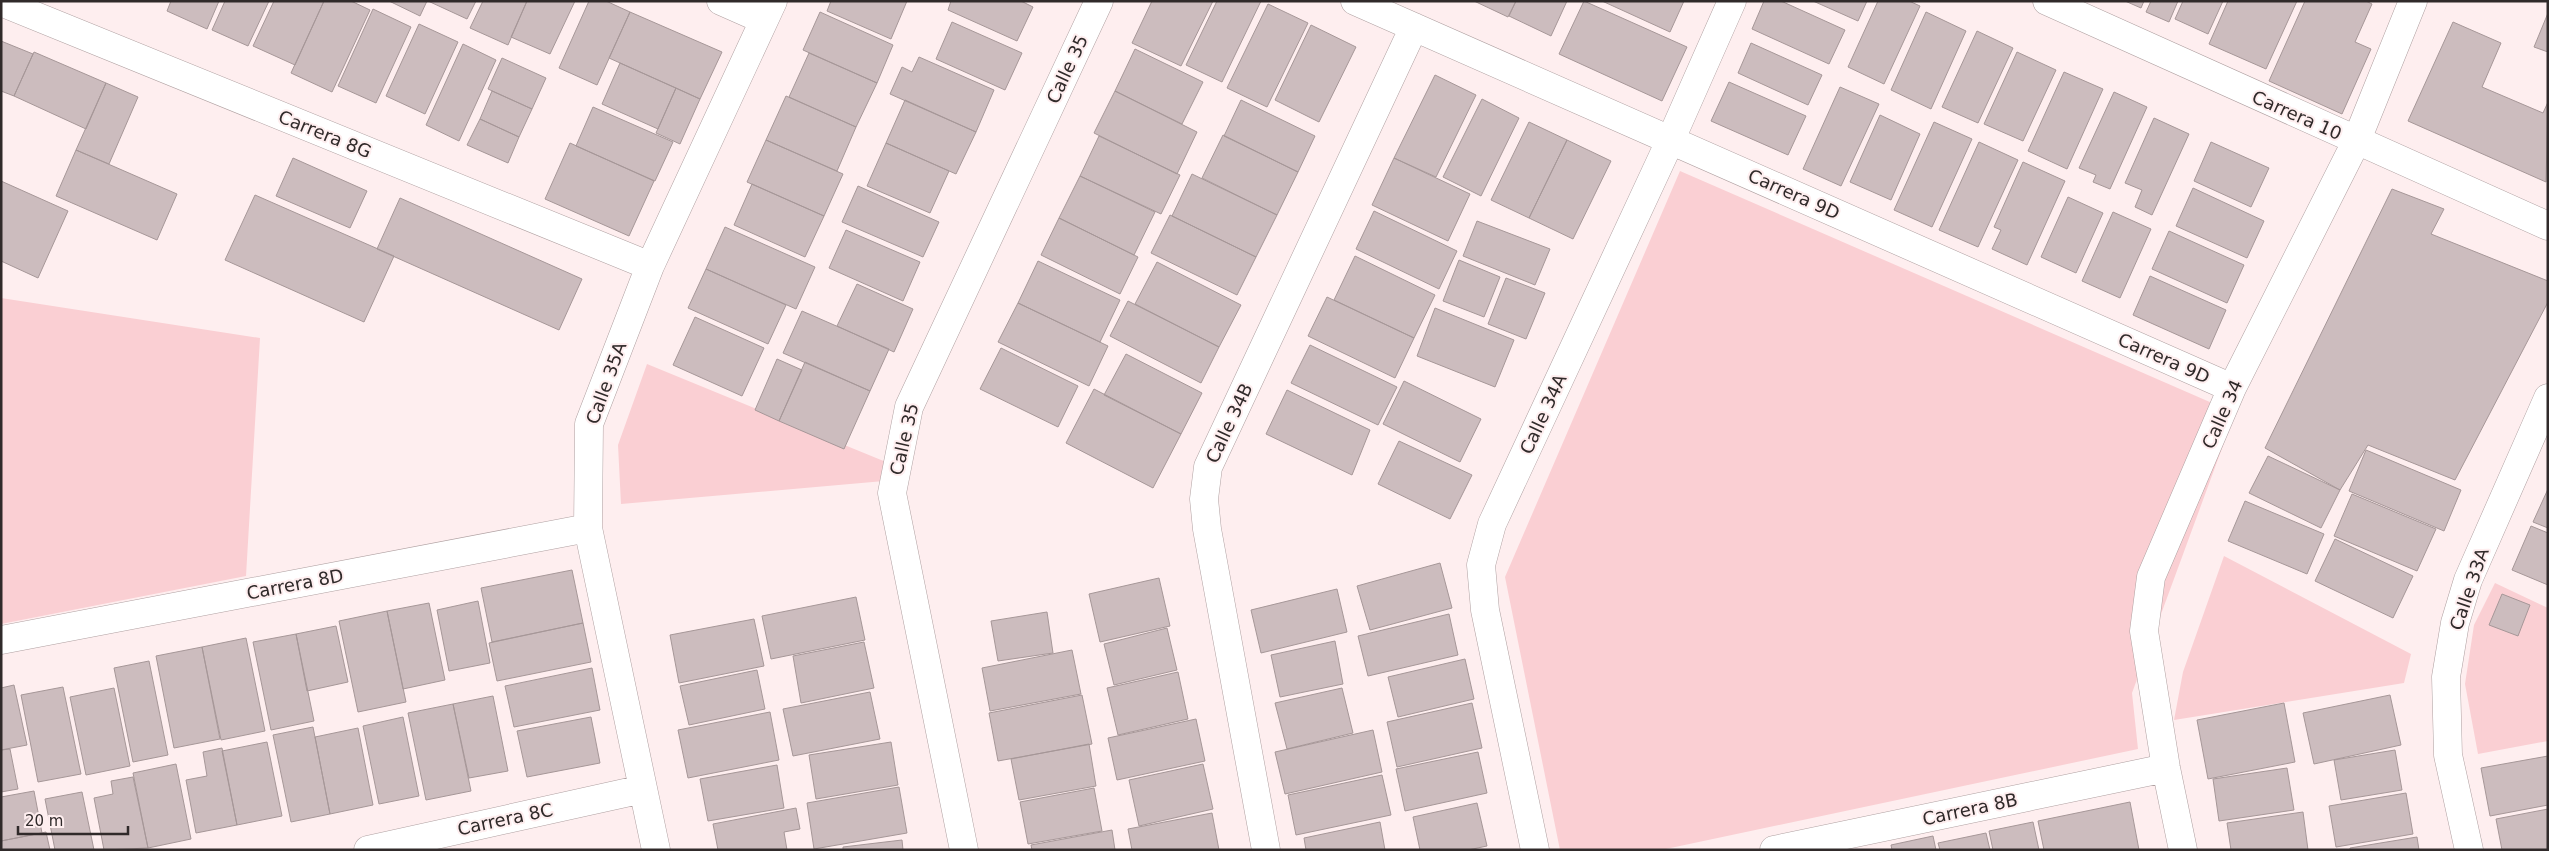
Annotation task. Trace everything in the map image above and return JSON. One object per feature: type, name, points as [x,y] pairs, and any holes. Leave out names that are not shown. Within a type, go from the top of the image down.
[{"type":"street","points":[[721,1],[768,11]]},
{"type":"street","name":"Calle 35","points":[[964,850],[892,493],[909,407],[1099,1]]},
{"type":"street","name":"Carrera 9D","points":[[1354,1],[1671,139],[2232,388]]},
{"type":"street","name":"Calle 34A","points":[[1535,850],[1485,610],[1481,565],[1492,524],[1671,139],[1732,1]]},
{"type":"street","name":"Carrera 10","points":[[2047,1],[2356,142],[2548,226]]},
{"type":"street","name":"Calle 34","points":[[2183,850],[2166,768],[2144,631],[2152,577],[2232,388],[2356,142],[2412,1]]},
{"type":"street","name":"Carrera 8G","points":[[1,2],[650,266]]},
{"type":"street","name":"Calle 35A","points":[[656,850],[588,528],[588,424],[650,266],[768,11]]},
{"type":"street","name":"Calle 34B","points":[[1266,850],[1207,529],[1204,499],[1208,467],[1414,27]]},
{"type":"street","name":"Calle 33A","points":[[2469,850],[2448,755],[2446,678],[2455,623],[2468,580],[2548,398]]},
{"type":"street","name":"Carrera 8D","points":[[1,640],[588,528]]},
{"type":"street","name":"Carrera 8B","points":[[1774,850],[2166,768]]},
{"type":"street","name":"Carrera 8C","points":[[368,850],[643,789]]},
{"type":"shaded area","points":[[1680,171],[2235,413],[2132,693],[2138,749],[1661,850],[1560,850],[1505,577]]},
{"type":"shaded area","points":[[1,298],[260,338],[246,576],[1,624]]},
{"type":"shaded area","points":[[647,364],[886,462],[884,481],[621,504],[618,445]]},
{"type":"shaded area","points":[[2224,556],[2411,654],[2404,683],[2174,720],[2183,672]]},
{"type":"shaded area","points":[[2495,583],[2548,608],[2548,741],[2478,754],[2465,684],[2474,625]]},
{"type":"building","points":[[171,1],[219,1],[207,29],[167,11]]},
{"type":"building","points":[[225,1],[269,1],[248,46],[212,30]]},
{"type":"building","points":[[274,1],[324,1],[295,65],[253,46]]},
{"type":"building","points":[[324,1],[351,1],[370,10],[332,92],[291,73]]},
{"type":"building","points":[[389,1],[427,1],[420,16]]},
{"type":"building","points":[[428,1],[476,1],[467,19]]},
{"type":"building","points":[[483,1],[527,1],[508,45],[470,28]]},
{"type":"building","points":[[527,1],[575,1],[550,54],[511,37]]},
{"type":"building","points":[[589,1],[606,1],[630,12],[597,85],[559,68]]},
{"type":"building","points":[[831,1],[907,1],[891,39],[827,11]]},
{"type":"building","points":[[951,1],[1021,1],[1033,7],[1017,41],[948,10]]},
{"type":"building","points":[[1152,1],[1213,1],[1181,66],[1132,43]]},
{"type":"building","points":[[1217,1],[1261,1],[1222,82],[1186,65]]},
{"type":"building","points":[[1474,1],[1516,1],[1508,17]]},
{"type":"building","points":[[1516,1],[1567,1],[1551,36],[1509,16]]},
{"type":"building","points":[[1584,1],[1687,47],[1662,101],[1559,54]]},
{"type":"building","points":[[1602,1],[1684,1],[1670,32]]},
{"type":"building","points":[[1764,1],[1781,1],[1845,30],[1829,64],[1752,29]]},
{"type":"building","points":[[1813,1],[1867,1],[1858,21]]},
{"type":"building","points":[[1878,1],[1909,1],[1920,6],[1884,84],[1848,67]]},
{"type":"building","points":[[2125,1],[2144,1],[2141,8]]},
{"type":"building","points":[[2151,1],[2178,1],[2169,22],[2146,12]]},
{"type":"building","points":[[2183,1],[2223,1],[2208,34],[2175,19]]},
{"type":"building","points":[[2228,1],[2297,1],[2266,69],[2209,44]]},
{"type":"building","points":[[2305,1],[2366,1],[2372,4],[2355,42],[2371,49],[2342,114],[2269,81]]},
{"type":"building","points":[[1268,4],[1308,23],[1267,107],[1227,88]]},
{"type":"building","points":[[373,9],[411,27],[376,103],[338,86]]},
{"type":"building","points":[[630,12],[722,52],[700,99],[609,58]]},
{"type":"building","points":[[820,12],[893,45],[877,83],[803,50]]},
{"type":"building","points":[[1926,12],[1966,31],[1931,109],[1891,90]]},
{"type":"building","points":[[2548,13],[2548,52],[2534,47]]},
{"type":"building","points":[[952,22],[1022,53],[1005,90],[936,59]]},
{"type":"building","points":[[2453,22],[2501,43],[2482,87],[2543,113],[2548,102],[2546,182],[2408,121]]},
{"type":"building","points":[[419,24],[458,42],[425,114],[386,96]]},
{"type":"building","points":[[1311,25],[1356,47],[1319,122],[1275,100]]},
{"type":"building","points":[[1977,31],[2013,48],[1978,123],[1942,107]]},
{"type":"building","points":[[1,41],[33,54],[14,96],[1,91]]},
{"type":"building","points":[[1751,43],[1822,75],[1808,105],[1738,73]]},
{"type":"building","points":[[463,44],[496,60],[459,141],[426,125]]},
{"type":"building","points":[[1135,49],[1203,82],[1182,124],[1115,91]]},
{"type":"building","points":[[34,52],[106,83],[86,129],[14,96]]},
{"type":"building","points":[[2017,52],[2056,70],[2023,141],[1984,124]]},
{"type":"building","points":[[809,53],[877,83],[856,127],[789,97]]},
{"type":"building","points":[[919,57],[994,90],[976,132],[890,94],[902,67],[912,72]]},
{"type":"building","points":[[502,58],[546,78],[532,109],[488,89]]},
{"type":"building","points":[[620,63],[676,88],[658,129],[602,104]]},
{"type":"building","points":[[2064,72],[2103,89],[2067,169],[2028,151]]},
{"type":"building","points":[[1435,75],[1476,95],[1436,177],[1394,158]]},
{"type":"building","points":[[1729,82],[1806,116],[1788,155],[1711,121]]},
{"type":"building","points":[[106,83],[138,97],[109,164],[76,150]]},
{"type":"building","points":[[1840,87],[1879,104],[1841,186],[1803,169]]},
{"type":"building","points":[[676,88],[700,99],[680,144],[656,133]]},
{"type":"building","points":[[492,91],[532,109],[519,137],[480,119]]},
{"type":"building","points":[[1115,91],[1197,132],[1177,174],[1094,133]]},
{"type":"building","points":[[2114,92],[2147,107],[2110,189],[2093,182],[2096,175],[2079,168]]},
{"type":"building","points":[[786,96],[856,127],[837,171],[766,140]]},
{"type":"building","points":[[1482,99],[1519,118],[1481,196],[1443,177]]},
{"type":"building","points":[[905,100],[976,132],[956,174],[886,143]]},
{"type":"building","points":[[1241,100],[1315,136],[1298,172],[1224,136]]},
{"type":"building","points":[[593,107],[673,142],[655,181],[576,146]]},
{"type":"building","points":[[1880,115],[1920,134],[1891,200],[1850,182]]},
{"type":"building","points":[[2154,118],[2189,134],[2152,215],[2135,207],[2142,190],[2125,183]]},
{"type":"building","points":[[480,119],[519,137],[508,163],[467,145]]},
{"type":"building","points":[[1529,122],[1567,140],[1529,218],[1491,200]]},
{"type":"building","points":[[1934,122],[1972,139],[1932,227],[1894,210]]},
{"type":"building","points":[[1223,135],[1298,172],[1277,215],[1202,178]]},
{"type":"building","points":[[1099,136],[1180,175],[1161,214],[1080,176]]},
{"type":"building","points":[[766,140],[843,174],[824,216],[747,182]]},
{"type":"building","points":[[1567,140],[1611,161],[1573,239],[1529,218]]},
{"type":"building","points":[[1979,142],[2018,160],[1978,247],[1939,230]]},
{"type":"building","points":[[2211,142],[2269,168],[2251,207],[2194,181]]},
{"type":"building","points":[[570,143],[654,181],[629,236],[545,199]]},
{"type":"building","points":[[886,143],[949,171],[930,213],[867,186]]},
{"type":"building","points":[[76,150],[177,194],[157,240],[56,196]]},
{"type":"building","points":[[293,158],[367,191],[350,228],[276,196]]},
{"type":"building","points":[[1394,158],[1470,194],[1448,241],[1372,205]]},
{"type":"building","points":[[2023,162],[2065,181],[2027,265],[1992,249],[2001,230],[1994,227]]},
{"type":"building","points":[[1192,174],[1277,215],[1256,257],[1172,216]]},
{"type":"building","points":[[1080,176],[1155,212],[1134,255],[1059,218]]},
{"type":"building","points":[[1,181],[68,211],[38,278],[1,261]]},
{"type":"building","points":[[752,184],[824,216],[805,257],[734,225]]},
{"type":"building","points":[[858,186],[939,222],[923,257],[842,222]]},
{"type":"building","points":[[2193,188],[2264,221],[2247,258],[2176,226]]},
{"type":"building","points":[[2392,189],[2444,209],[2431,234],[2548,281],[2548,302],[2455,480],[2368,445],[2340,490],[2265,448]]},
{"type":"building","points":[[255,195],[394,256],[364,322],[225,260]]},
{"type":"building","points":[[2068,197],[2103,213],[2076,273],[2041,257]]},
{"type":"building","points":[[400,198],[582,279],[559,330],[377,249]]},
{"type":"building","points":[[1374,211],[1457,251],[1439,289],[1356,249]]},
{"type":"building","points":[[2113,212],[2151,229],[2120,298],[2082,281]]},
{"type":"building","points":[[1170,215],[1256,257],[1237,295],[1151,253]]},
{"type":"building","points":[[1059,218],[1138,257],[1120,294],[1041,255]]},
{"type":"building","points":[[1477,221],[1550,249],[1535,285],[1463,256]]},
{"type":"building","points":[[725,227],[815,267],[796,309],[706,269]]},
{"type":"building","points":[[846,230],[920,262],[903,301],[829,268]]},
{"type":"building","points":[[2169,231],[2244,265],[2227,303],[2152,269]]},
{"type":"building","points":[[1355,256],[1435,295],[1414,338],[1334,300]]},
{"type":"building","points":[[1459,260],[1500,277],[1484,317],[1443,301]]},
{"type":"building","points":[[1038,261],[1120,300],[1100,342],[1018,303]]},
{"type":"building","points":[[1157,262],[1241,305],[1219,347],[1135,304]]},
{"type":"building","points":[[706,269],[786,305],[768,344],[688,308]]},
{"type":"building","points":[[2150,276],[2226,310],[2209,349],[2133,315]]},
{"type":"building","points":[[1506,278],[1545,293],[1526,339],[1488,324]]},
{"type":"building","points":[[857,284],[913,309],[894,352],[837,326]]},
{"type":"building","points":[[1327,297],[1414,338],[1395,378],[1308,336]]},
{"type":"building","points":[[1128,301],[1219,347],[1201,383],[1110,336]]},
{"type":"building","points":[[1018,303],[1108,346],[1089,386],[998,342]]},
{"type":"building","points":[[1435,308],[1514,340],[1495,387],[1417,356]]},
{"type":"building","points":[[802,311],[889,349],[870,391],[783,353]]},
{"type":"building","points":[[695,317],[764,348],[742,396],[673,365]]},
{"type":"building","points":[[1310,345],[1397,387],[1378,425],[1291,383]]},
{"type":"building","points":[[1001,348],[1078,386],[1058,427],[980,389]]},
{"type":"building","points":[[1126,354],[1202,393],[1181,434],[1104,395]]},
{"type":"building","points":[[777,359],[802,370],[779,421],[755,410]]},
{"type":"building","points":[[805,362],[870,391],[844,449],[779,421]]},
{"type":"building","points":[[1404,381],[1481,419],[1460,462],[1383,424]]},
{"type":"building","points":[[1094,389],[1181,434],[1153,488],[1066,443]]},
{"type":"building","points":[[1287,390],[1370,430],[1352,475],[1266,434]]},
{"type":"building","points":[[1399,441],[1472,475],[1450,519],[1378,484]]},
{"type":"building","points":[[2366,450],[2461,490],[2444,531],[2349,491]]},
{"type":"building","points":[[2268,456],[2340,490],[2321,528],[2249,493]]},
{"type":"building","points":[[2548,489],[2548,528],[2533,522]]},
{"type":"building","points":[[2352,494],[2436,529],[2417,571],[2334,536]]},
{"type":"building","points":[[2245,501],[2324,534],[2307,574],[2228,541]]},
{"type":"building","points":[[2531,526],[2548,533],[2548,585],[2512,570]]},
{"type":"building","points":[[2335,539],[2413,576],[2393,618],[2315,581]]},
{"type":"building","points":[[1440,563],[1452,608],[1370,630],[1357,586]]},
{"type":"building","points":[[572,570],[583,623],[492,642],[481,588]]},
{"type":"building","points":[[1159,578],[1170,626],[1100,642],[1089,594]]},
{"type":"building","points":[[1337,589],[1347,632],[1261,653],[1251,610]]},
{"type":"building","points":[[2502,594],[2530,605],[2518,636],[2489,625]]},
{"type":"building","points":[[856,597],[865,640],[771,659],[762,616]]},
{"type":"building","points":[[478,601],[490,663],[449,671],[437,610]]},
{"type":"building","points":[[429,603],[445,680],[403,689],[387,611]]},
{"type":"building","points":[[387,611],[406,702],[358,712],[339,621]]},
{"type":"building","points":[[1047,612],[1053,653],[998,661],[991,621]]},
{"type":"building","points":[[1449,614],[1458,655],[1368,676],[1358,636]]},
{"type":"building","points":[[754,619],[764,666],[679,683],[670,635]]},
{"type":"building","points":[[583,623],[591,662],[497,681],[489,643]]},
{"type":"building","points":[[336,626],[348,682],[307,691],[296,634]]},
{"type":"building","points":[[1167,628],[1177,670],[1114,685],[1104,644]]},
{"type":"building","points":[[296,634],[314,721],[271,730],[253,642]]},
{"type":"building","points":[[246,638],[265,731],[221,740],[202,647]]},
{"type":"building","points":[[1335,641],[1343,684],[1280,697],[1271,655]]},
{"type":"building","points":[[864,642],[874,688],[801,703],[793,656]]},
{"type":"building","points":[[202,647],[220,739],[174,748],[156,656]]},
{"type":"building","points":[[1072,650],[1081,694],[990,711],[982,668]]},
{"type":"building","points":[[1465,659],[1474,699],[1398,717],[1388,677]]},
{"type":"building","points":[[149,661],[168,755],[133,762],[114,668]]},
{"type":"building","points":[[592,668],[600,710],[514,727],[505,686]]},
{"type":"building","points":[[757,670],[765,709],[689,725],[680,686]]},
{"type":"building","points":[[1178,672],[1188,719],[1118,735],[1107,688]]},
{"type":"building","points":[[14,685],[27,745],[1,750],[1,688]]},
{"type":"building","points":[[63,687],[81,774],[38,782],[21,695]]},
{"type":"building","points":[[114,688],[130,766],[86,775],[70,697]]},
{"type":"building","points":[[1342,688],[1353,733],[1287,749],[1275,703]]},
{"type":"building","points":[[870,692],[880,739],[793,756],[783,709]]},
{"type":"building","points":[[1082,695],[1092,744],[998,761],[989,713]]},
{"type":"building","points":[[2390,695],[2401,745],[2314,764],[2303,713]]},
{"type":"building","points":[[493,696],[508,771],[469,778],[453,704]]},
{"type":"building","points":[[1472,703],[1482,748],[1397,767],[1387,722]]},
{"type":"building","points":[[2284,703],[2295,762],[2208,779],[2197,720]]},
{"type":"building","points":[[453,704],[471,791],[426,800],[408,713]]},
{"type":"building","points":[[770,712],[779,760],[688,778],[678,730]]},
{"type":"building","points":[[403,717],[419,796],[379,804],[363,726]]},
{"type":"building","points":[[591,717],[600,763],[527,777],[517,731]]},
{"type":"building","points":[[1196,719],[1205,761],[1117,780],[1108,738]]},
{"type":"building","points":[[313,727],[330,814],[291,822],[273,735]]},
{"type":"building","points":[[358,728],[373,805],[330,814],[315,737]]},
{"type":"building","points":[[1373,730],[1382,772],[1285,794],[1275,752]]},
{"type":"building","points":[[267,742],[282,816],[237,825],[222,751]]},
{"type":"building","points":[[891,742],[898,785],[816,799],[809,755]]},
{"type":"building","points":[[1089,744],[1096,786],[1019,800],[1011,759]]},
{"type":"building","points":[[222,748],[237,825],[196,833],[186,780],[207,776],[203,752]]},
{"type":"building","points":[[10,749],[18,789],[1,792],[1,750]]},
{"type":"building","points":[[2395,750],[2402,790],[2341,800],[2334,760]]},
{"type":"building","points":[[1478,752],[1487,793],[1405,811],[1396,769]]},
{"type":"building","points":[[2548,756],[2548,805],[2490,816],[2481,768]]},
{"type":"building","points":[[176,764],[191,839],[148,848],[133,773]]},
{"type":"building","points":[[1203,764],[1213,809],[1139,826],[1129,780]]},
{"type":"building","points":[[777,765],[784,808],[708,821],[700,779]]},
{"type":"building","points":[[2287,768],[2294,810],[2219,821],[2213,779]]},
{"type":"building","points":[[1382,775],[1391,815],[1296,835],[1288,795]]},
{"type":"building","points":[[133,777],[148,848],[104,850],[94,798],[113,794],[111,781]]},
{"type":"building","points":[[899,787],[907,833],[814,849],[807,803]]},
{"type":"building","points":[[1094,788],[1102,831],[1028,844],[1020,802]]},
{"type":"building","points":[[34,791],[42,833],[1,841],[1,797]]},
{"type":"building","points":[[82,792],[94,850],[55,850],[45,799]]},
{"type":"building","points":[[2406,793],[2413,834],[2336,847],[2329,806]]},
{"type":"building","points":[[2130,802],[2139,850],[2044,850],[2038,821]]},
{"type":"building","points":[[1477,803],[1487,846],[1468,850],[1420,850],[1413,817]]},
{"type":"building","points":[[796,808],[800,829],[784,832],[787,850],[718,850],[713,824]]},
{"type":"building","points":[[2548,809],[2548,850],[2502,850],[2496,819]]},
{"type":"building","points":[[2303,812],[2308,850],[2231,850],[2227,823]]},
{"type":"building","points":[[1212,813],[1219,850],[1132,850],[1128,829]]},
{"type":"building","points":[[1380,822],[1385,850],[1306,850],[1304,838]]},
{"type":"building","points":[[2033,822],[2039,850],[1993,850],[1989,831]]},
{"type":"building","points":[[1112,830],[1115,850],[1032,850],[1031,845]]},
{"type":"building","points":[[46,832],[50,850],[1,850],[1,841]]},
{"type":"building","points":[[1986,833],[1990,850],[1940,850],[1938,843]]},
{"type":"building","points":[[1933,836],[1936,850],[1892,850],[1891,845]]},
{"type":"building","points":[[2417,837],[2419,850],[2350,850],[2350,848]]},
{"type":"building","points":[[902,840],[903,850],[843,850],[843,847]]}]
